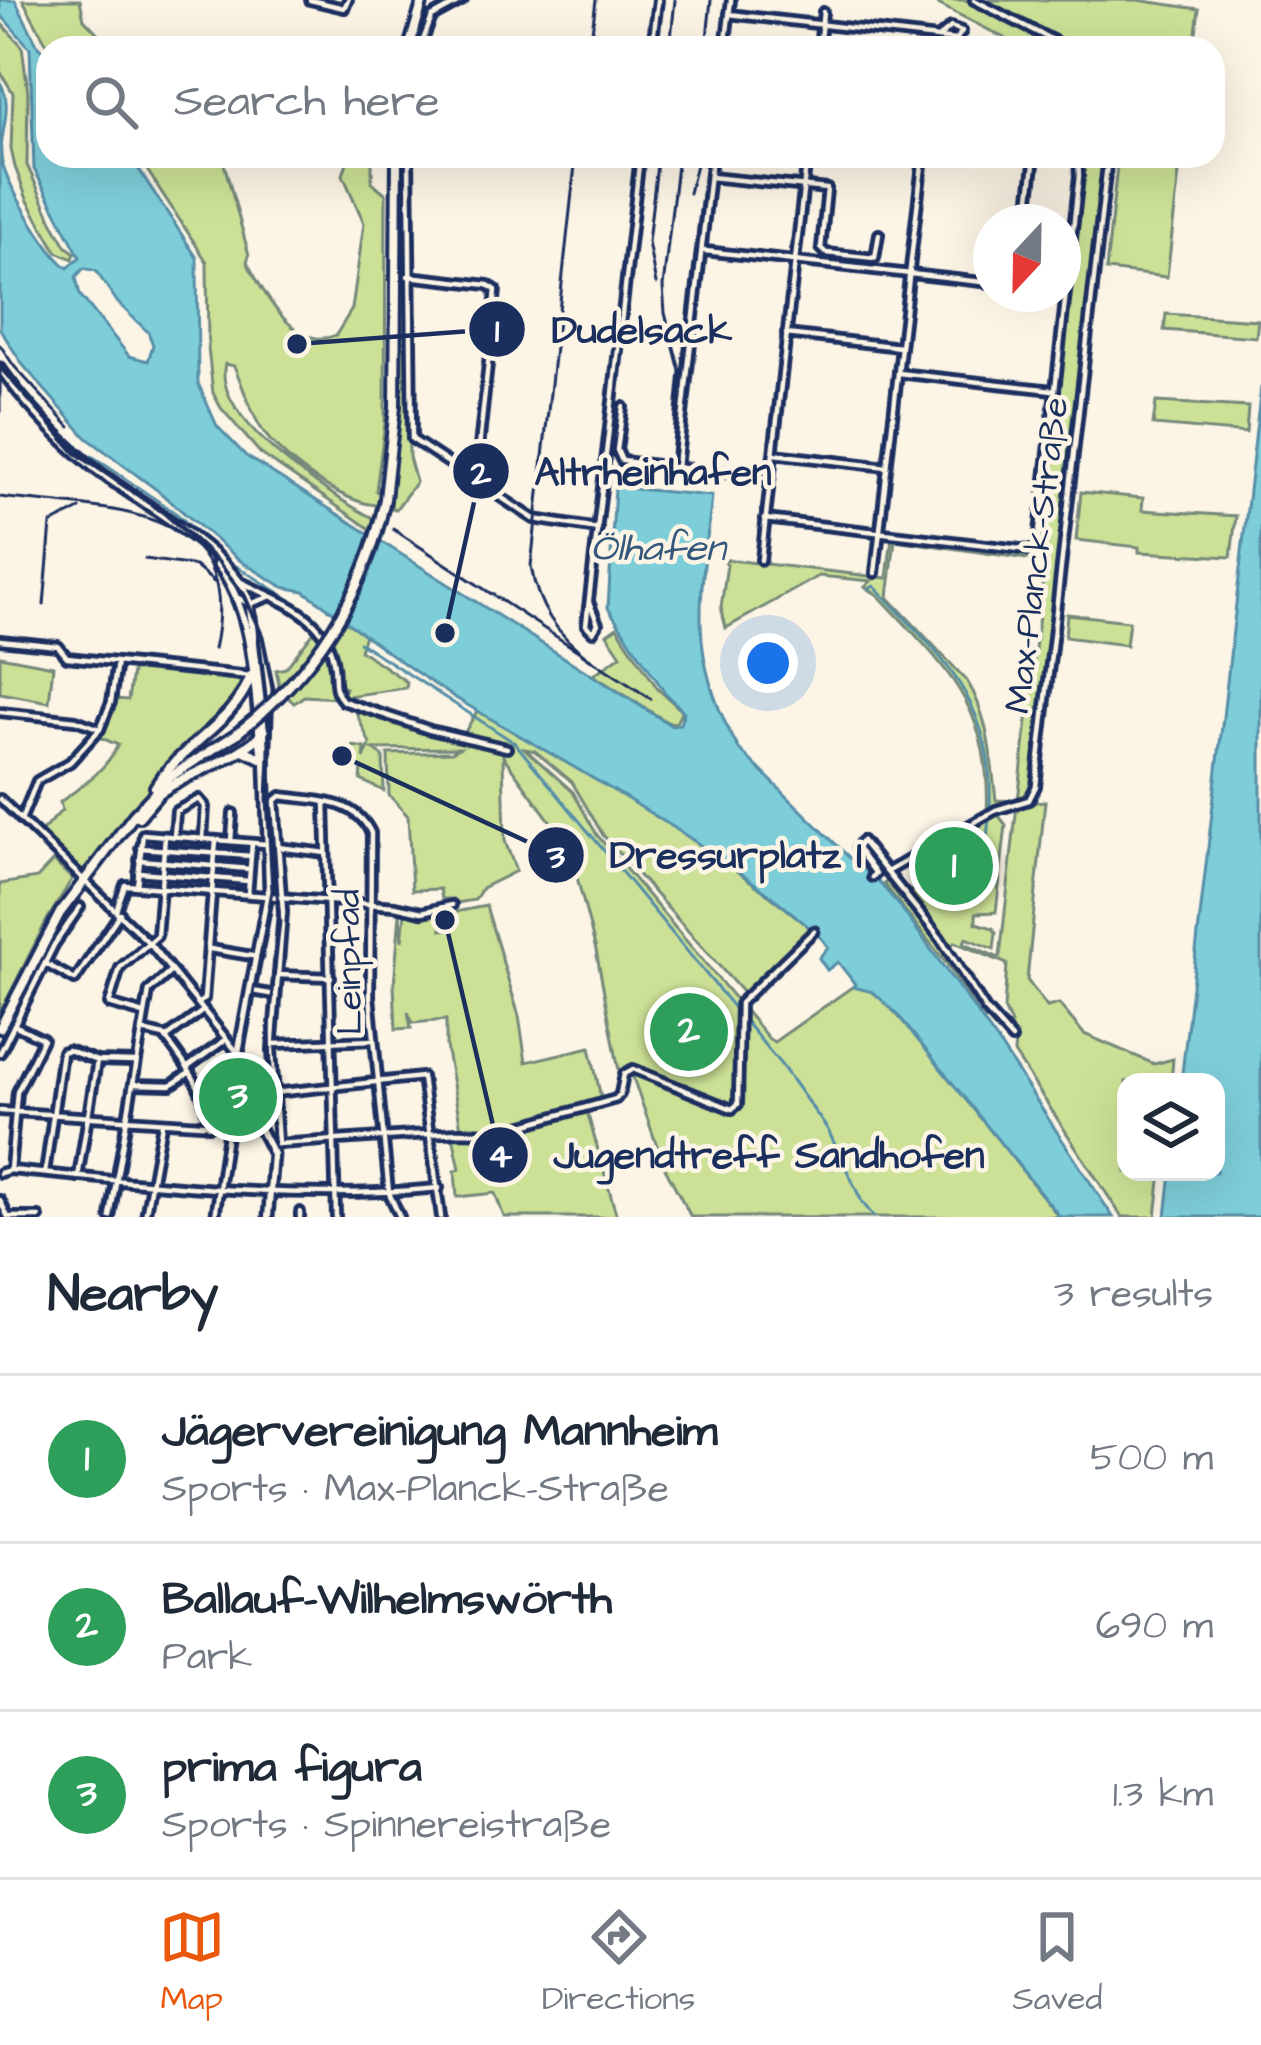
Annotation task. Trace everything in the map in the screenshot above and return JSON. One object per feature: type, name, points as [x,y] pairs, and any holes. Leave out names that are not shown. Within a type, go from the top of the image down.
[{"type":"main road","points":[[412,36],[423,0]]},
{"type":"main road","points":[[150,796],[235,735],[298,677],[340,619],[364,570],[385,499],[395,407],[397,168]]},
{"type":"main road","points":[[238,675],[245,693]]},
{"type":"main road","points":[[0,1028],[47,935],[83,881],[171,765],[230,713],[254,676]]},
{"type":"main road","points":[[160,792],[193,771],[242,750],[261,735]]},
{"type":"main road","points":[[242,750],[261,758]]},
{"type":"main road","points":[[125,829],[182,771]]},
{"type":"street","points":[[310,0],[341,9],[348,0]]},
{"type":"street","points":[[425,36],[432,17],[464,0]]},
{"type":"street","points":[[654,36],[658,0]]},
{"type":"street","points":[[726,36],[731,0]]},
{"type":"street","points":[[974,0],[1044,36]]},
{"type":"street","points":[[820,36],[823,12]]},
{"type":"street","points":[[729,14],[921,36]]},
{"type":"street","points":[[409,168],[412,439],[537,520],[598,529]]},
{"type":"street","points":[[589,602],[639,168]]},
{"type":"street","points":[[677,467],[711,168]]},
{"type":"street","points":[[761,560],[806,168]]},
{"type":"street","points":[[875,573],[922,168]]},
{"type":"street","points":[[1030,204],[1034,168]]},
{"type":"street","points":[[1075,204],[1079,168]]},
{"type":"street","name":"Max-Planck-Straße","points":[[887,872],[996,810],[1029,800],[1036,786],[1107,168]]},
{"type":"street","points":[[710,177],[822,187],[827,196],[822,252],[871,259],[879,234]]},
{"type":"street","points":[[702,251],[973,281]]},
{"type":"street","points":[[408,276],[488,285],[496,290],[479,447],[467,476]]},
{"type":"street","points":[[766,519],[1037,551],[1062,312]]},
{"type":"street","points":[[787,334],[901,347]]},
{"type":"street","points":[[0,368],[87,463],[162,513],[240,581],[300,610],[323,632],[334,664],[336,692],[343,701],[430,730],[507,748]]},
{"type":"street","points":[[898,373],[1055,391]]},
{"type":"street","points":[[623,407],[620,459],[625,463],[770,478]]},
{"type":"street","points":[[773,454],[887,467]]},
{"type":"street","points":[[205,549],[236,597],[254,676]]},
{"type":"street","points":[[240,581],[248,602],[261,735],[268,896],[237,1052],[256,1122],[274,1144]]},
{"type":"street","points":[[242,617],[248,602],[263,592]]},
{"type":"street","points":[[236,597],[248,602],[270,597]]},
{"type":"street","points":[[0,640],[58,646],[67,657],[254,676]]},
{"type":"street","points":[[21,820],[34,784],[70,762],[100,729],[111,702],[117,662]]},
{"type":"street","points":[[336,692],[344,688]]},
{"type":"street","points":[[0,712],[76,720],[100,729]]},
{"type":"street","points":[[261,735],[264,781]]},
{"type":"street","name":"Leinpfad","points":[[278,847],[275,801],[281,796],[353,810],[367,825],[373,844],[374,1040],[389,1193],[400,1217]]},
{"type":"street","points":[[0,799],[149,943],[237,1052]]},
{"type":"street","points":[[145,1014],[110,1004],[117,973],[158,934],[164,850],[176,812],[196,799],[205,806],[203,839]]},
{"type":"street","points":[[325,802],[336,1217]]},
{"type":"street","points":[[231,841],[233,813]]},
{"type":"street","points":[[137,886],[141,835],[266,844]]},
{"type":"street","points":[[199,1003],[204,999],[216,840]]},
{"type":"street","points":[[872,877],[876,874],[857,848],[862,841],[1012,1039]]},
{"type":"street","points":[[248,894],[252,843]]},
{"type":"street","points":[[268,1217],[281,898],[278,847],[326,853]]},
{"type":"street","points":[[140,848],[251,856]]},
{"type":"street","points":[[139,860],[250,868]]},
{"type":"street","points":[[138,872],[249,880]]},
{"type":"street","points":[[45,963],[75,980],[118,911],[122,887],[371,904],[417,912],[452,905]]},
{"type":"street","points":[[0,1053],[45,963],[80,908]]},
{"type":"street","points":[[274,1144],[495,1133],[616,1099],[624,1074],[633,1069],[732,1109],[738,1103],[739,1007],[814,931]]},
{"type":"street","points":[[208,948],[257,957]]},
{"type":"street","points":[[110,1217],[148,992],[172,970]]},
{"type":"street","points":[[278,975],[331,977]]},
{"type":"street","points":[[250,991],[275,995]]},
{"type":"street","points":[[166,1038],[204,1010]]},
{"type":"street","points":[[10,1170],[17,1092],[44,1039],[14,1025]]},
{"type":"street","points":[[142,1031],[166,1038],[189,1070],[204,1098],[208,1126]]},
{"type":"street","points":[[133,1084],[171,1085],[225,1040]]},
{"type":"street","points":[[273,1043],[374,1040]]},
{"type":"street","points":[[45,1174],[62,1052],[136,1063]]},
{"type":"street","points":[[78,1177],[97,1060]]},
{"type":"street","points":[[246,1096],[422,1077],[441,1217]]},
{"type":"street","points":[[0,1112],[208,1126],[247,1127],[256,1122]]},
{"type":"street","points":[[146,1217],[162,1124]]},
{"type":"street","points":[[215,1217],[227,1126]]},
{"type":"street","points":[[0,1173],[10,1170],[271,1192],[389,1193],[439,1188]]},
{"type":"street","points":[[0,1200],[9,1217],[37,1217]]},
{"type":"green space","points":[[23,0],[80,0],[84,19],[100,36],[42,36]]},
{"type":"green space","points":[[930,0],[966,0],[1037,36],[1000,36]]},
{"type":"green space","points":[[980,0],[1137,0],[1199,9],[1196,36],[1050,36]]},
{"type":"green space","points":[[0,22],[22,46],[28,92],[27,165],[54,225],[75,253],[73,259],[57,252],[15,167],[13,93],[0,71]]},
{"type":"green space","points":[[146,168],[225,168],[247,262],[271,303],[307,335],[336,335],[352,309],[364,223],[343,175],[345,168],[372,168],[372,182],[386,194],[385,423],[376,491],[382,494],[379,505],[331,489],[282,453],[257,421],[234,366],[225,364],[226,386],[255,432],[306,476],[375,519],[373,531],[261,454],[221,408],[213,393],[208,348],[207,262]]},
{"type":"green space","points":[[401,168],[407,168],[409,457],[416,482],[396,509],[391,508],[399,399]]},
{"type":"green space","points":[[1084,168],[1104,168],[1034,785],[1019,801],[1045,801],[1027,980],[1047,1007],[1059,1004],[1084,1034],[1154,1064],[1173,1059],[1172,1073],[1117,1073],[1117,1181],[1160,1181],[1156,1217],[1122,1217],[1014,1053],[1015,1041],[1005,1029],[1011,1024],[1004,1009],[1007,964],[955,942],[950,946],[973,978],[967,982],[975,999],[992,1020],[982,1019],[946,963],[884,884],[889,878],[907,893],[935,877],[922,854],[987,817],[982,746],[961,692],[945,669],[878,595],[865,587],[871,581],[819,576],[726,628],[721,608],[727,564],[722,559],[887,578],[892,537],[1029,555],[1028,559],[895,540],[888,597],[967,681],[985,723],[996,800],[1018,801],[1047,543],[1043,542],[1045,504],[1067,312],[1081,312]],"holes":[[[1017,805],[999,958],[964,943],[966,938],[994,949],[996,933],[976,923],[976,913],[996,912],[1006,825],[996,812]]]},
{"type":"green space","points":[[1117,168],[1180,168],[1167,277],[1106,270]]},
{"type":"green space","points":[[1166,314],[1258,320],[1256,337],[1164,330]]},
{"type":"green space","points":[[1156,402],[1248,407],[1246,433],[1153,425]]},
{"type":"green space","points":[[1081,492],[1143,498],[1142,510],[1236,516],[1231,557],[1139,552],[1139,547],[1076,540]]},
{"type":"green space","points":[[1067,614],[1129,621],[1126,645],[1065,637]]},
{"type":"green space","points":[[345,621],[365,635],[360,650],[407,682],[406,688],[341,697],[345,688],[337,686],[330,645]]},
{"type":"green space","points":[[617,627],[658,689],[682,711],[676,723],[667,722],[593,675],[621,655],[607,634]]},
{"type":"green space","points":[[315,630],[322,638],[335,698],[304,696],[294,703],[280,690],[276,670],[286,668]]},
{"type":"green space","points":[[0,656],[53,666],[49,702],[0,693]]},
{"type":"green space","points":[[133,665],[226,675],[240,681],[237,701],[161,773],[82,872],[39,834],[62,810],[60,802],[113,754],[118,745],[97,736],[114,699],[128,700]]},
{"type":"green space","points":[[352,703],[461,739],[477,711],[607,784],[732,867],[811,928],[744,994],[603,835],[572,782],[535,751],[525,749],[573,792],[597,835],[769,1039],[774,1042],[859,982],[912,1031],[1059,1217],[691,1217],[664,1166],[630,1069],[620,1076],[596,950],[562,837],[503,756],[505,841],[516,871],[482,888],[475,900],[456,903],[442,899],[440,889],[412,890],[408,816],[389,795],[388,754],[459,748],[373,749],[383,756],[384,791],[361,780],[362,768],[350,767],[353,746],[365,748],[364,759],[370,744]]},
{"type":"green space","points":[[53,861],[72,879],[0,1013],[0,884],[37,878]]},
{"type":"green space","points":[[486,906],[519,1016],[526,1062],[590,1047],[601,1098],[497,1130],[461,1128],[446,1020],[413,1023],[408,1012],[411,1028],[396,1029],[400,913],[402,941],[405,913],[421,918],[438,915],[442,930],[452,928],[450,913]]},
{"type":"green space","points":[[586,1108],[617,1217],[504,1217],[495,1193],[457,1197],[455,1171],[460,1169],[453,1136],[494,1135]]},
{"type":"water","name":"Ölhafen","points":[[0,0],[15,0],[36,42],[36,168],[138,168],[197,258],[198,383],[217,426],[246,456],[672,726],[680,724],[684,712],[666,694],[608,608],[615,487],[712,496],[701,596],[704,655],[710,684],[739,749],[899,905],[998,1042],[1113,1217],[1060,1217],[897,1014],[873,992],[853,987],[838,962],[827,970],[819,958],[828,947],[822,939],[737,870],[645,809],[435,685],[304,591],[283,587],[242,562],[87,438],[23,365],[0,329],[0,82],[6,110],[1,156],[10,182],[60,260],[68,268],[80,257],[34,169],[30,48],[0,14]],"holes":[[[84,268],[96,271],[118,303],[148,332],[153,345],[148,361],[129,356],[80,295],[76,277]]]},
{"type":"water","points":[[1261,387],[1261,1217],[1166,1217],[1170,1181],[1225,1181],[1225,1073],[1182,1073]]},
{"type":"waterway","points":[[92,456],[177,514],[233,564],[291,600]]},
{"type":"waterway","points":[[869,589],[874,586],[899,612],[960,684],[984,739],[990,810]]},
{"type":"waterway","points":[[359,642],[515,743],[782,1066],[828,1130],[874,1217]]},
{"type":"waterway","points":[[974,903],[981,891],[989,819]]},
{"type":"tram line","points":[[0,365],[77,451],[172,518],[218,561],[245,595],[263,636],[274,689],[269,822],[280,921],[270,1018],[271,1080],[263,1090],[253,1090],[246,1080],[245,1037],[272,891],[267,799],[272,689],[262,636],[243,596],[218,562],[163,513],[75,453],[0,368]]},
{"type":"railway","points":[[592,36],[596,0]]},
{"type":"railway","points":[[671,36],[675,0]]},
{"type":"railway","points":[[707,36],[711,0]]},
{"type":"railway","points":[[575,168],[531,566],[550,618],[590,659]]},
{"type":"railway","points":[[656,284],[648,242],[657,168]]},
{"type":"railway","points":[[671,465],[680,371],[663,287],[677,168]]},
{"type":"railway","points":[[689,193],[695,168]]},
{"type":"railway","points":[[683,358],[702,194]]},
{"type":"railway","points":[[0,345],[70,427]]},
{"type":"railway","points":[[0,371],[0,413]]},
{"type":"railway","points":[[0,497],[121,512],[158,522],[188,539],[209,564],[218,600],[214,649]]},
{"type":"railway","points":[[44,605],[51,524],[80,509]]},
{"type":"railway","points":[[393,529],[651,699]]},
{"type":"railway","points":[[145,559],[195,566],[214,582]]},
{"type":"place","name":"Dudelsack","points":[[297,344]]},
{"type":"place","name":"Altrheinhafen","points":[[445,633]]},
{"type":"place","name":"Dressurplatz I","points":[[342,756]]},
{"type":"place","name":"Jägervereinigung Mannheim","points":[[954,866]]},
{"type":"place","name":"Jugendtreff Sandhofen","points":[[445,920]]},
{"type":"place","name":"Ballauf-Wilhelmswörth","points":[[689,1032]]},
{"type":"place","name":"prima figura","points":[[238,1097]]}]
